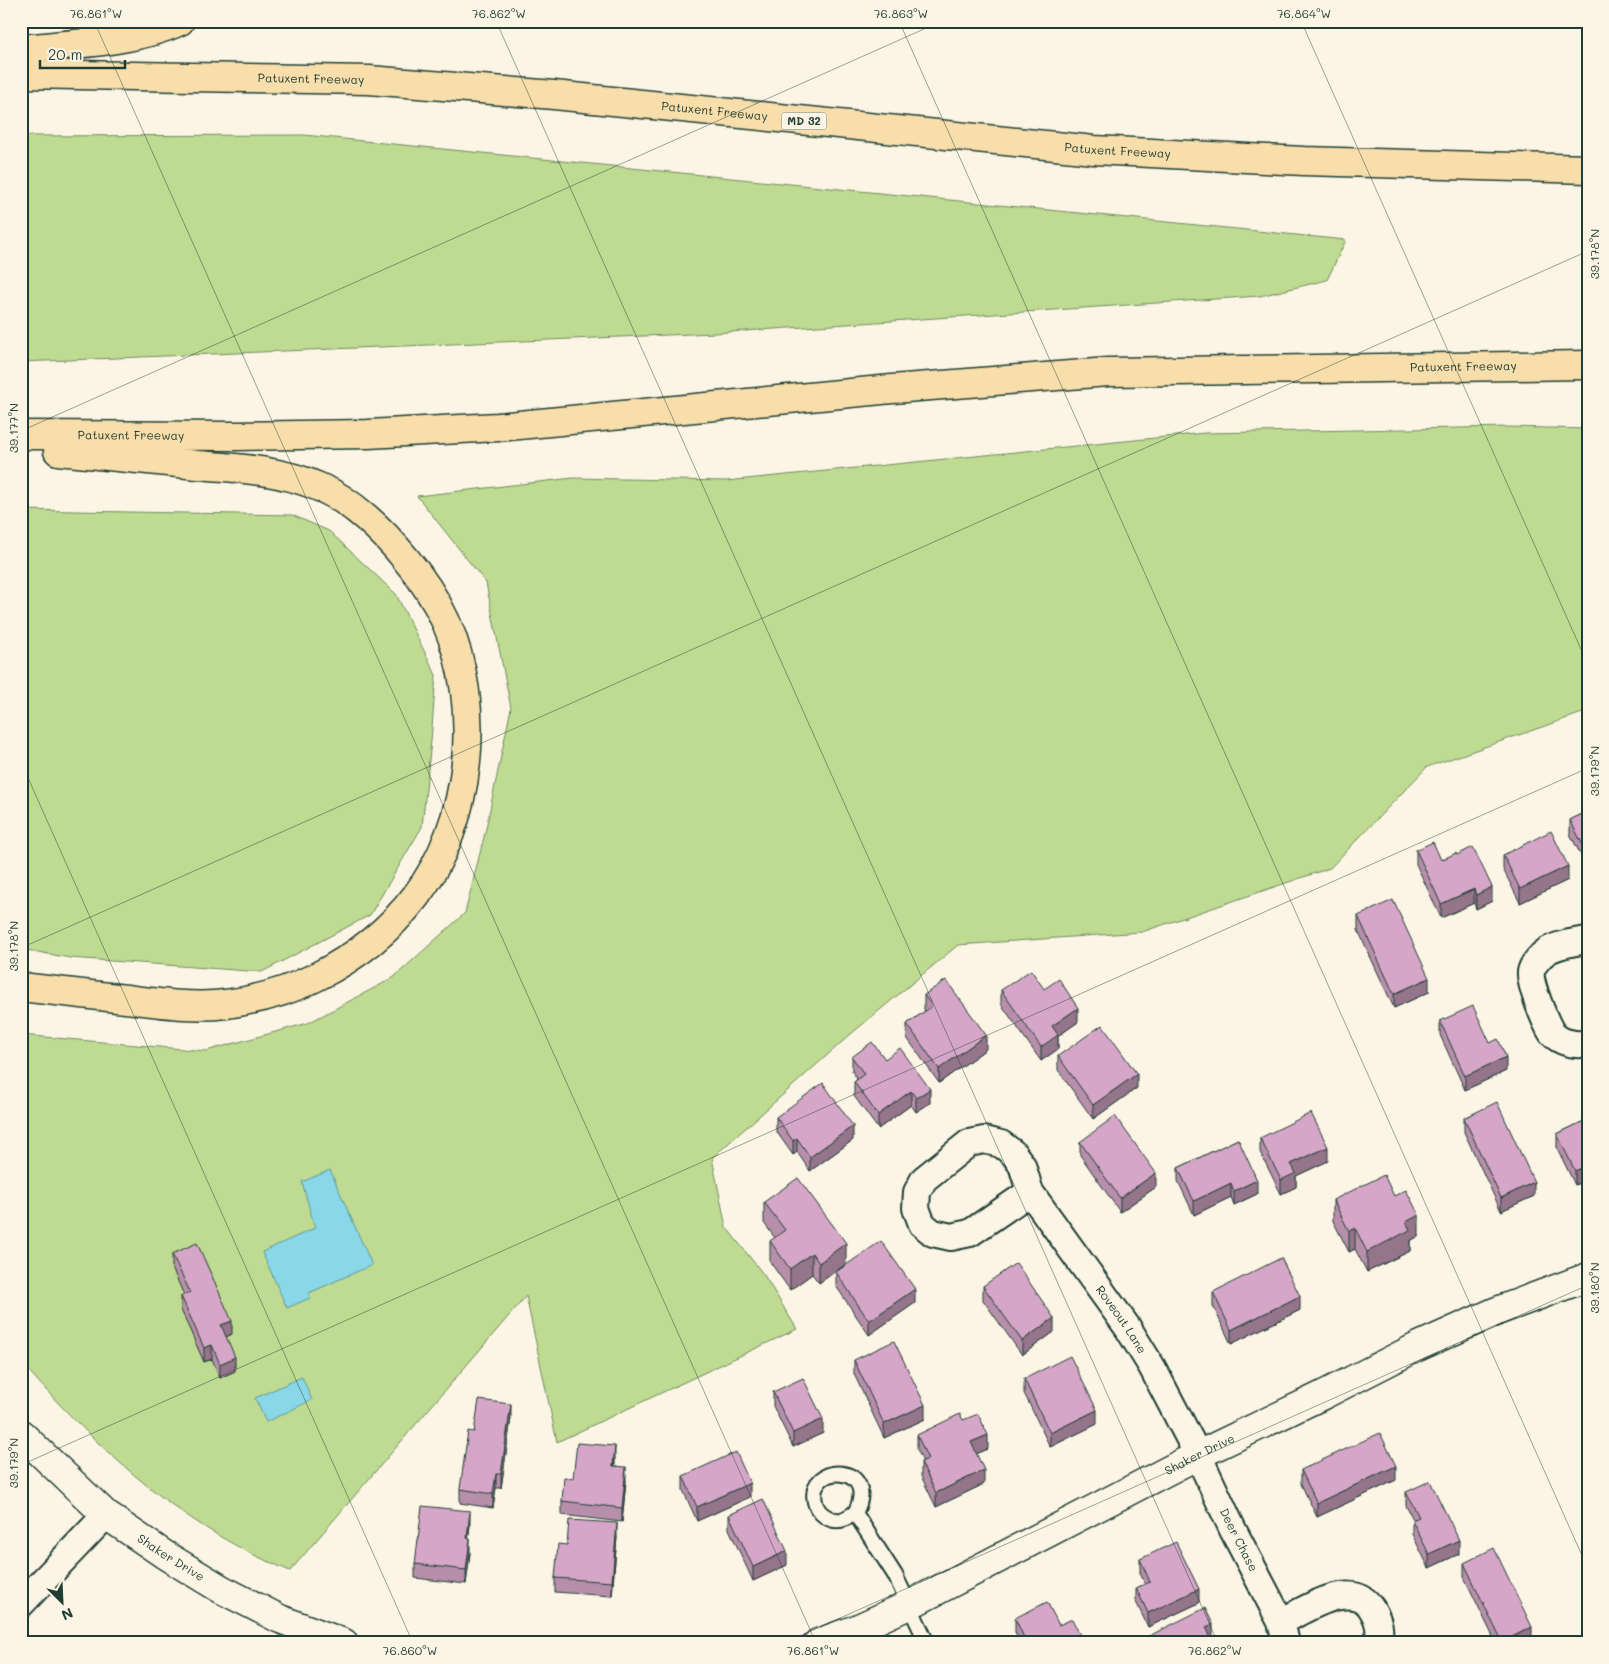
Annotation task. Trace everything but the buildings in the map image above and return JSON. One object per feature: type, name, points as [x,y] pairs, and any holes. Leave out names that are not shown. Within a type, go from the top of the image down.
[{"type":"highway","points":[[21,49],[108,40],[142,33],[180,21]]},
{"type":"highway","name":"Patuxent Freeway","points":[[21,74],[369,80],[554,95],[1094,150],[1304,161],[1588,169]]},
{"type":"highway","name":"Patuxent Freeway","points":[[21,435],[237,436],[368,434],[498,427],[892,389],[1108,372],[1588,365]]},
{"type":"highway","points":[[21,448],[240,468],[286,476],[320,487],[356,509],[390,540],[424,582],[446,622],[462,670],[468,720],[466,760],[457,811],[439,859],[416,896],[389,925],[351,958],[314,978],[276,993],[225,1004],[171,1004],[21,987]]},
{"type":"street","points":[[1588,940],[1559,946],[1546,952],[1536,962],[1531,972],[1534,992],[1553,1034],[1564,1041],[1580,1045],[1588,1043]]},
{"type":"street","name":"Roveout Lane","points":[[1030,1192],[1128,1328],[1152,1367],[1198,1455]]},
{"type":"street","name":"Shaker Drive","points":[[818,1643],[854,1630],[909,1605],[1198,1455],[1417,1347],[1496,1311],[1588,1277]]},
{"type":"street","name":"Shaker Drive","points":[[21,1434],[106,1515],[165,1555],[221,1589],[280,1619],[344,1643]]},
{"type":"street","name":"Deer Chase","points":[[1198,1455],[1284,1632],[1332,1597],[1347,1595],[1359,1597],[1369,1605],[1377,1618],[1380,1632],[1378,1643]]},
{"type":"street","points":[[21,1604],[106,1515]]},
{"type":"lane","points":[[855,1513],[895,1575],[927,1643]]},
{"type":"green space","points":[[304,135],[1346,240],[1327,280],[1260,296],[715,333],[21,362],[21,136]]},
{"type":"green space","points":[[1509,427],[1588,429],[1588,711],[1427,767],[1330,868],[1142,932],[958,945],[851,1034],[712,1158],[726,1227],[764,1275],[797,1329],[557,1442],[526,1296],[290,1571],[235,1545],[176,1508],[120,1463],[94,1439],[68,1414],[21,1362],[21,1035],[206,1051],[308,1023],[393,978],[465,913],[485,833],[511,708],[486,583],[417,496],[573,478],[726,481],[1205,433]]},
{"type":"green space","points":[[21,510],[292,515],[329,531],[396,594],[436,675],[431,741],[422,827],[370,915],[262,972],[70,958],[21,949]]},
{"type":"water","points":[[330,1170],[372,1265],[309,1293],[310,1298],[287,1308],[262,1252],[315,1228],[302,1182]]},
{"type":"water","points":[[302,1377],[312,1400],[266,1422],[255,1398]]}]
